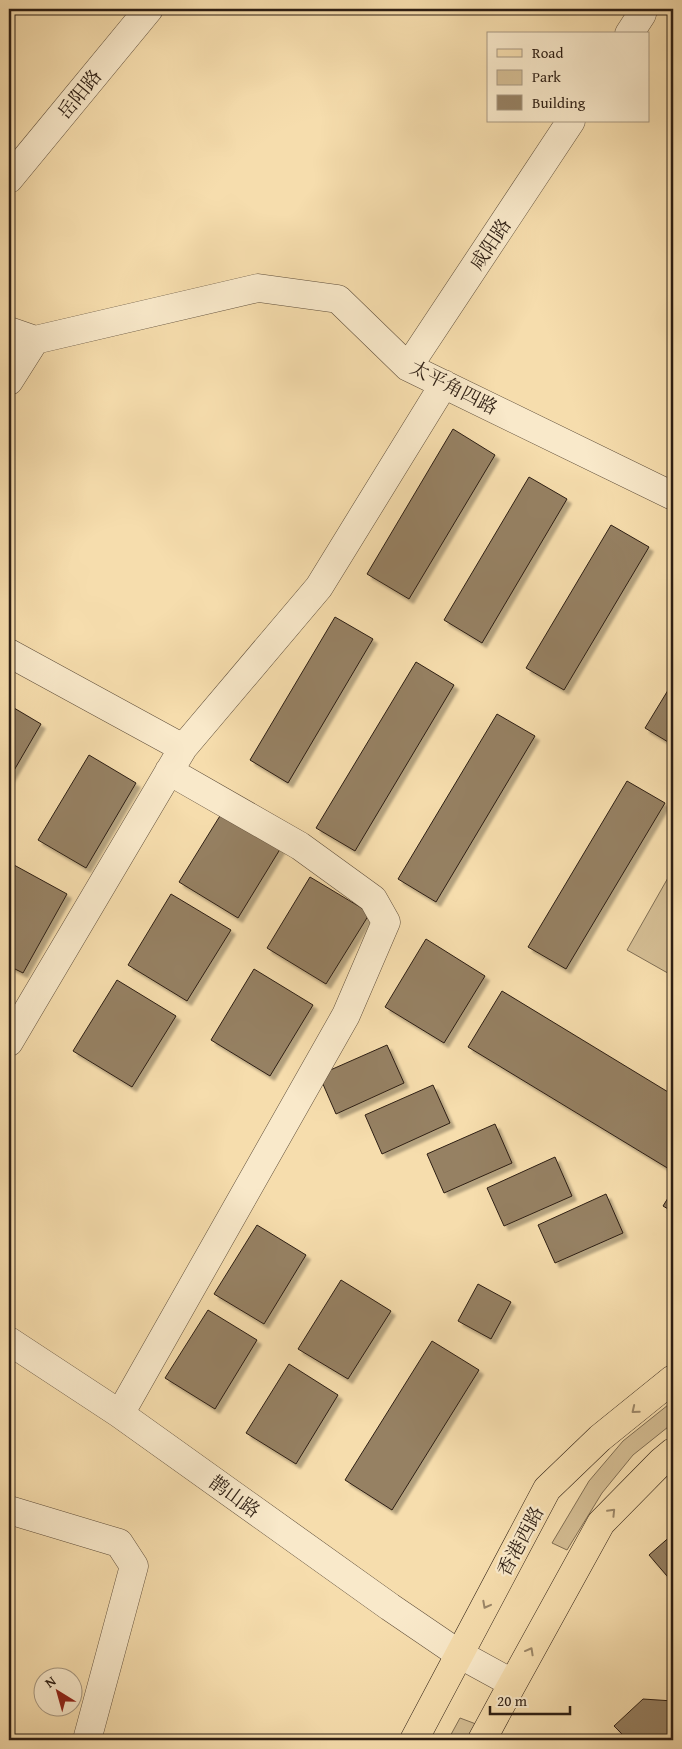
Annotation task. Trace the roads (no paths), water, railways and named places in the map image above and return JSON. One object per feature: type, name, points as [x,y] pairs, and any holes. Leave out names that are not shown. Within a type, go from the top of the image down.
[{"type":"main road","name":"香港西路","points":[[414,1740],[547,1489],[600,1438],[673,1379]]},
{"type":"main road","points":[[482,1740],[601,1523],[673,1452]]},
{"type":"street","name":"岳阳路","points":[[9,179],[149,9]]},
{"type":"street","points":[[631,32],[643,9]]},
{"type":"street","name":"咸阳路","points":[[408,366],[570,122]]},
{"type":"street","name":"太平角四路","points":[[35,340],[258,288],[338,299],[408,366],[673,496]]},
{"type":"street","points":[[9,331],[35,340],[9,381]]},
{"type":"street","points":[[13,1025],[183,748],[319,587],[444,384]]},
{"type":"street","points":[[9,653],[183,748]]},
{"type":"street","points":[[120,1414],[346,1015],[386,922],[374,899],[300,846],[169,771]]},
{"type":"street","name":"鹊山路","points":[[9,1341],[120,1414],[390,1607],[460,1654],[512,1683]]},
{"type":"street","points":[[9,1510],[119,1543],[134,1566],[87,1740]]}]
